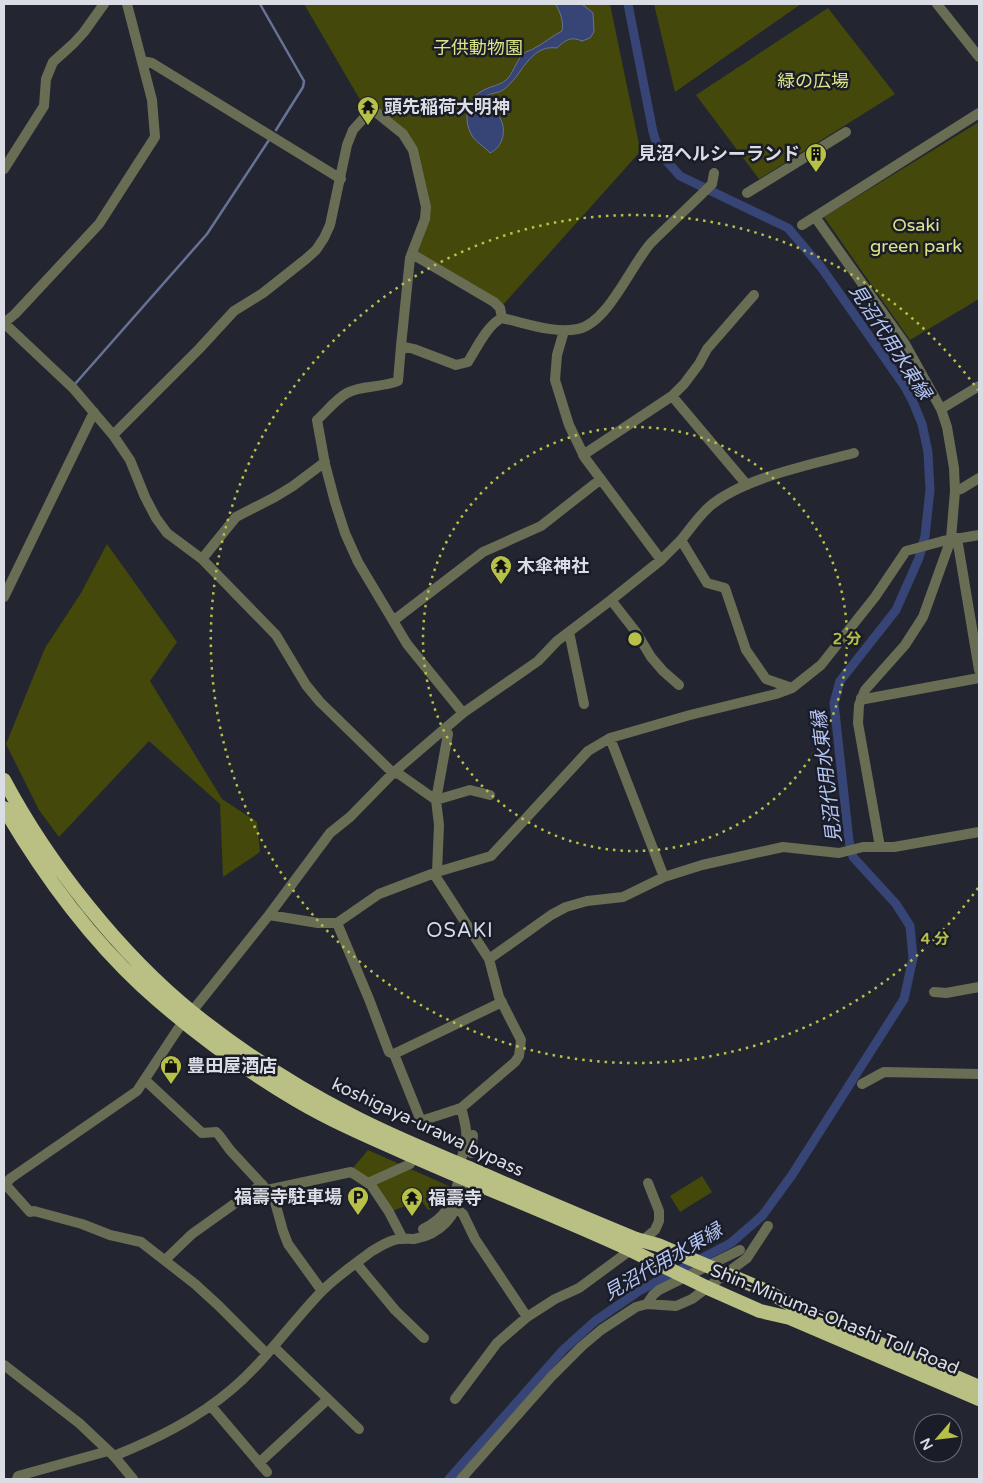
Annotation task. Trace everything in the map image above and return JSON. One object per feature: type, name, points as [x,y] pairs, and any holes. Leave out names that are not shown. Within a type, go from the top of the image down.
[{"type":"highway","name":"koshigaya-urawa bypass","points":[[4,780],[50,856],[75,889],[188,1017]]},
{"type":"highway","name":"koshigaya-urawa bypass","points":[[4,808],[38,863],[69,903],[104,946],[143,987],[188,1017],[344,1111],[459,1170],[632,1244]]},
{"type":"highway","name":"Shin-Minuma-Ohashi Toll Road","points":[[632,1244],[674,1252],[769,1292],[795,1307],[979,1387]]},
{"type":"highway","name":"Shin-Minuma-Ohashi Toll Road","points":[[632,1244],[708,1288],[760,1311],[790,1318],[979,1399]]},
{"type":"street","points":[[4,169],[44,106],[46,79],[53,62],[79,38],[104,4]]},
{"type":"street","points":[[127,4],[152,100],[155,137],[99,224],[4,323],[73,388],[94,412],[130,460],[156,518],[168,533],[202,559],[276,635],[306,685],[320,702],[392,773],[399,774],[436,800]]},
{"type":"street","points":[[937,4],[979,57]]},
{"type":"street","points":[[142,61],[152,63],[341,179]]},
{"type":"street","points":[[112,435],[200,349],[234,311],[263,293],[316,250],[330,225],[347,145],[353,130],[372,110],[403,134],[413,150],[426,207],[425,219],[412,254],[398,381],[387,386],[358,389],[347,393],[317,420],[325,462],[345,533],[358,562],[406,644],[463,713]]},
{"type":"street","points":[[802,225],[979,113]]},
{"type":"street","points":[[747,193],[846,132]]},
{"type":"street","points":[[401,346],[456,365],[468,362],[491,326],[502,318],[564,331],[590,325],[597,319],[629,277],[650,245],[712,184],[714,173]]},
{"type":"street","points":[[815,217],[905,344],[942,409],[951,447],[955,490],[954,539],[979,670]]},
{"type":"street","points":[[412,254],[494,302],[500,308],[502,318]]},
{"type":"street","points":[[584,455],[672,396],[694,371],[707,349],[754,295]]},
{"type":"street","points":[[564,331],[557,355],[555,380],[569,425],[584,455],[661,560]]},
{"type":"street","points":[[942,409],[979,386]]},
{"type":"street","points":[[672,396],[747,485]]},
{"type":"street","points":[[4,597],[94,412]]},
{"type":"street","points":[[359,1429],[328,1399],[271,1350],[141,1242],[110,1235],[82,1224],[34,1211],[30,1212],[4,1185],[11,1178],[137,1091],[188,1017],[330,833],[350,817],[392,773],[463,713],[538,661],[557,640],[661,560],[682,540],[709,507],[721,498],[747,485],[854,453]]},
{"type":"street","points":[[202,559],[236,517],[274,498],[325,462]]},
{"type":"street","points":[[955,490],[961,489],[979,478]]},
{"type":"street","points":[[393,621],[483,552],[541,526],[601,479]]},
{"type":"street","points":[[269,914],[318,923],[337,923],[379,894],[436,873],[491,856],[588,751],[610,738],[690,715],[776,694],[792,688],[821,665],[875,597],[906,551],[916,547],[979,535]]},
{"type":"street","points":[[880,847],[858,723],[858,705],[865,690],[905,645],[917,628],[954,539]]},
{"type":"street","points":[[682,540],[707,583],[725,588],[746,650],[766,679],[792,688]]},
{"type":"street","points":[[611,600],[636,632],[651,657],[679,685]]},
{"type":"street","points":[[569,632],[584,704]]},
{"type":"street","points":[[861,698],[865,699],[979,678]]},
{"type":"street","points":[[394,1054],[422,1121],[464,1105],[515,1062],[519,1056],[521,1040],[502,1002],[490,958],[436,873],[439,825],[436,800],[448,734],[445,728]]},
{"type":"street","points":[[610,738],[664,877]]},
{"type":"street","points":[[436,800],[470,790],[490,796]]},
{"type":"street","points":[[490,958],[551,915],[566,907],[587,901],[623,897],[664,877],[702,865],[783,847],[835,853],[859,848],[894,847],[979,832]]},
{"type":"street","points":[[337,923],[369,998],[388,1052],[394,1054],[502,1002]]},
{"type":"street","points":[[934,992],[946,993],[979,987]]},
{"type":"street","points":[[862,1084],[884,1072],[979,1074]]},
{"type":"street","points":[[145,1080],[202,1133],[216,1132],[219,1134],[230,1150],[265,1187],[275,1202],[288,1244],[322,1291]]},
{"type":"street","points":[[464,1105],[472,1120],[474,1132],[471,1154]]},
{"type":"street","points":[[414,1239],[417,1232],[433,1224],[443,1216],[452,1202],[467,1139],[464,1105]]},
{"type":"street","points":[[368,1183],[410,1164]]},
{"type":"street","points":[[165,1260],[192,1234],[265,1187],[352,1172],[371,1185],[390,1212],[403,1239]]},
{"type":"street","points":[[455,1399],[497,1343],[527,1317],[555,1299],[579,1288],[632,1244],[655,1230],[659,1221],[659,1211],[648,1183]]},
{"type":"street","points":[[17,1479],[18,1476],[111,1453],[160,1437],[211,1406],[232,1390],[271,1350],[322,1291],[356,1262],[385,1243],[403,1239],[414,1239],[440,1229],[457,1209],[463,1192]]},
{"type":"street","points":[[457,1209],[463,1214],[475,1239],[527,1317]]},
{"type":"street","points":[[461,1479],[582,1346],[636,1307],[647,1304],[676,1306],[692,1299],[747,1258],[768,1226]]},
{"type":"street","points":[[632,1244],[646,1247],[660,1242],[666,1243],[700,1256],[706,1260],[709,1266]]},
{"type":"street","points":[[647,1304],[659,1290],[740,1250]]},
{"type":"street","points":[[356,1262],[395,1310],[424,1338]]},
{"type":"street","points":[[4,1365],[79,1423],[111,1453],[133,1479]]},
{"type":"street","points":[[259,1462],[328,1399]]},
{"type":"street","points":[[211,1406],[266,1472]]},
{"type":"green space","name":"子供動物園","points":[[304,4],[610,4],[639,144],[639,153],[502,306],[420,256],[417,251],[427,218],[405,132],[368,100],[362,103]]},
{"type":"green space","points":[[654,4],[801,4],[675,92]]},
{"type":"green space","name":"緑の広場","points":[[828,8],[895,94],[759,179],[696,95]]},
{"type":"green space","name":"Osaki green park","points":[[979,122],[979,299],[910,340],[824,217]]},
{"type":"green space","points":[[107,544],[177,642],[150,681],[222,799],[257,822],[260,852],[223,877],[220,804],[149,741],[59,837],[39,810],[6,744],[45,648],[81,593]]},
{"type":"green space","points":[[368,1150],[451,1187],[445,1203],[428,1210],[421,1200],[392,1211],[353,1168]]},
{"type":"green space","points":[[702,1176],[712,1192],[680,1212],[670,1196]]},
{"type":"water","points":[[555,4],[582,4],[593,13],[594,32],[590,38],[582,41],[571,39],[557,48],[547,48],[539,51],[503,90],[485,97],[484,105],[500,118],[503,128],[501,142],[490,153],[471,134],[467,122],[470,104],[482,91],[506,80],[524,53],[562,31],[561,17]]},
{"type":"waterway","points":[[260,4],[304,81],[303,87],[276,130]]},
{"type":"waterway","name":"見沼代用水東縁","points":[[449,1479],[563,1350],[595,1321],[639,1291],[731,1243],[762,1216],[792,1175],[904,999],[913,958],[910,926],[896,904],[853,857],[849,841],[834,703],[840,681],[896,610],[919,558],[925,536],[930,490],[928,452],[922,424],[905,387],[821,267],[788,228],[680,176],[664,158],[658,148],[653,132],[628,4]]},
{"type":"waterway","points":[[75,384],[207,234],[269,140]]},
{"type":"place","name":"頭先稲荷大明神","points":[[368,126]]},
{"type":"place","name":"見沼ヘルシーランド","points":[[816,173]]},
{"type":"place","name":"木傘神社","points":[[501,585]]},
{"type":"place","name":"豊田屋酒店","points":[[171,1085]]},
{"type":"place","name":"福壽寺駐車場","points":[[358,1216]]},
{"type":"place","name":"福壽寺","points":[[412,1217]]},
{"type":"district","name":"OSAKI","points":[[460,931]]}]
